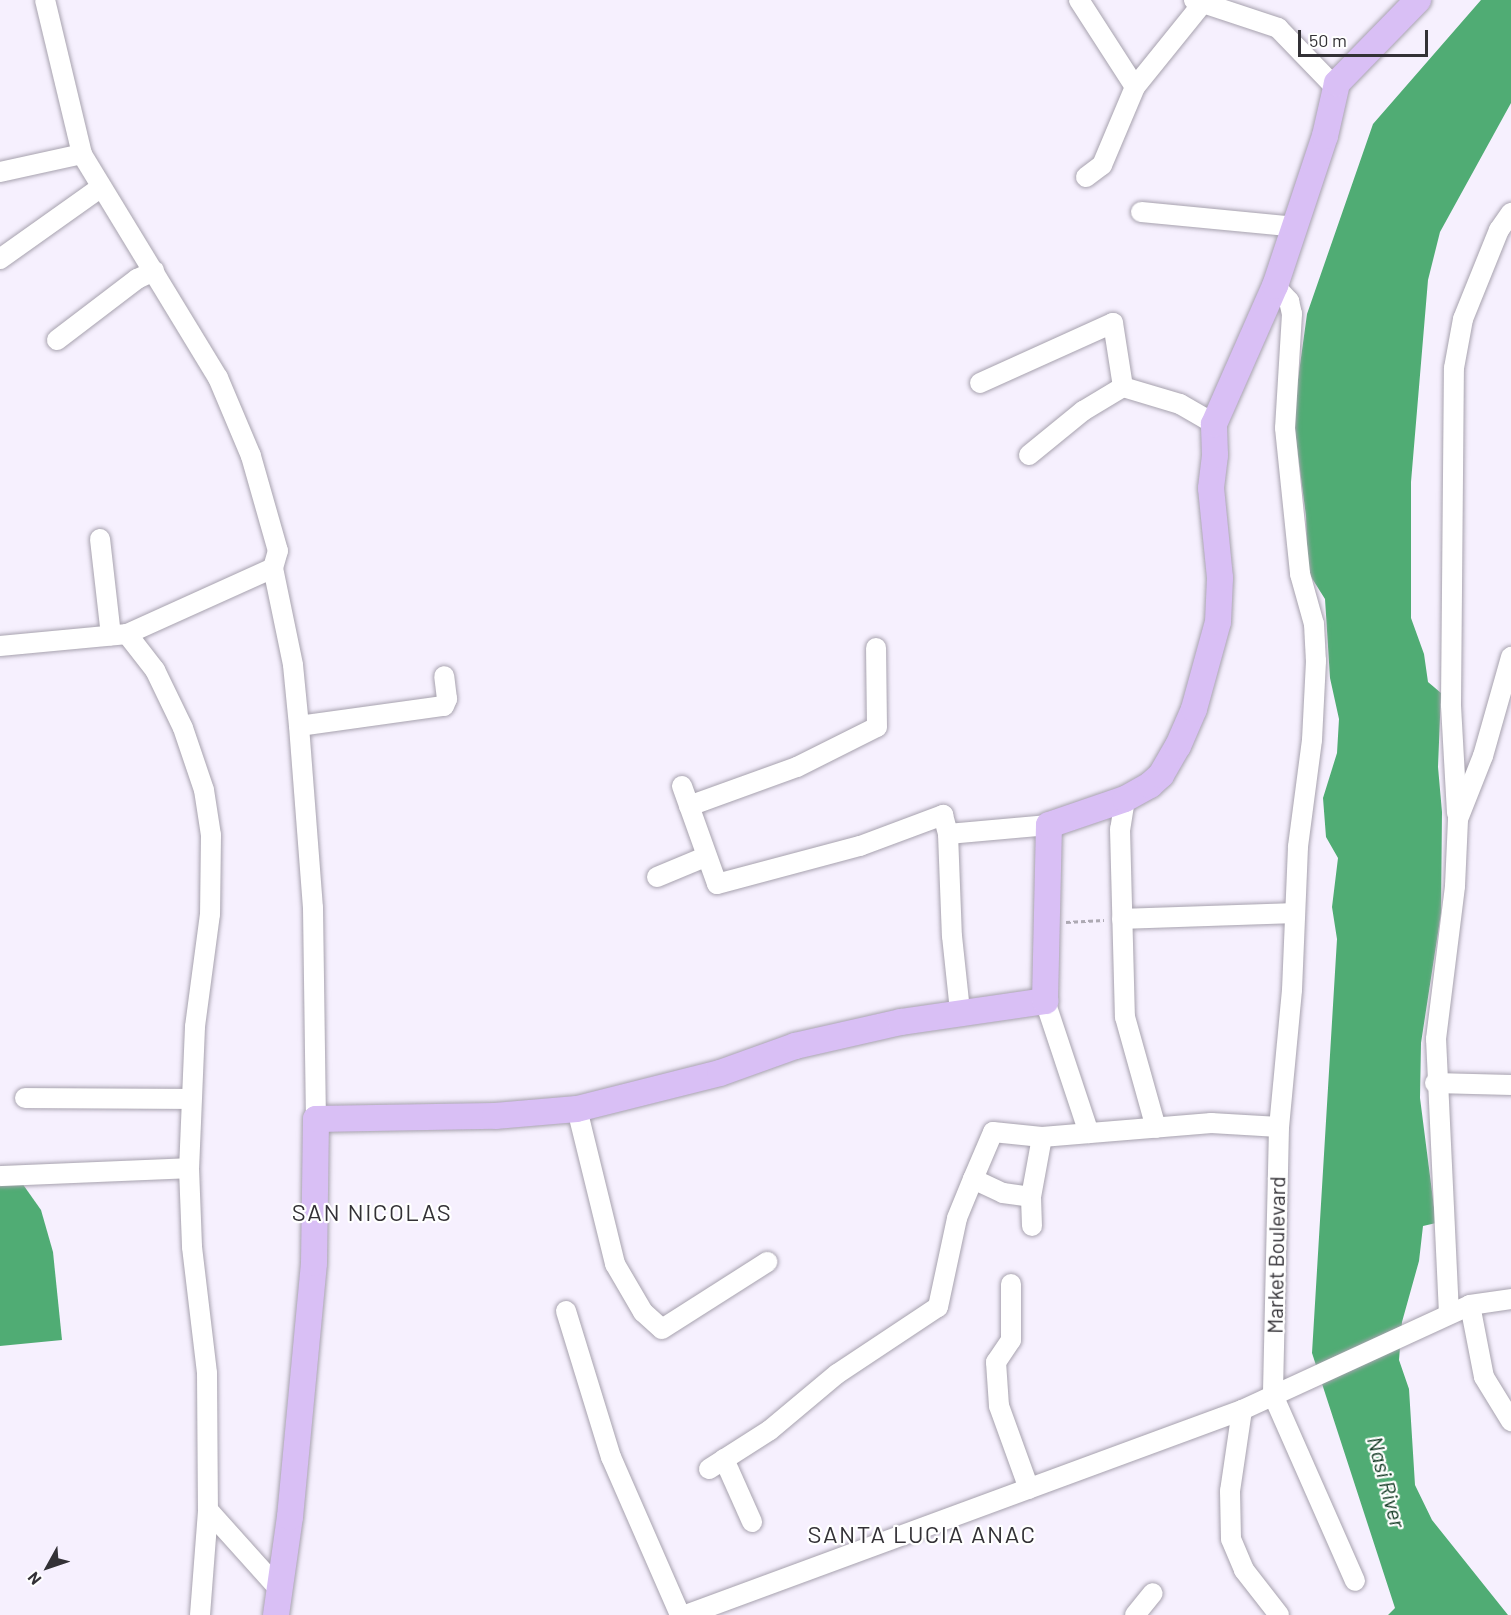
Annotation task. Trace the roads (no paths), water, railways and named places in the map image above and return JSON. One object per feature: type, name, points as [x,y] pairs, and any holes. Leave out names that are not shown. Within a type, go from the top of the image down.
[{"type":"main road","points":[[276,1615],[278,1588],[290,1517],[314,1263],[316,1119],[495,1116],[577,1109],[720,1073],[795,1046],[960,1011],[1045,1001],[1049,923],[1049,825],[1125,799],[1161,775],[1178,746],[1194,709],[1218,622],[1220,578],[1211,488],[1215,455],[1214,424],[1275,286],[1325,136],[1335,87],[1418,0]]},
{"type":"street","points":[[45,0],[82,154],[100,188],[154,271],[218,378],[251,456],[279,551],[273,568],[293,665],[313,908],[316,1119]]},
{"type":"street","points":[[1079,0],[1135,87]]},
{"type":"street","points":[[1086,177],[1102,165],[1135,87],[1198,2],[1278,28],[1335,87]]},
{"type":"street","points":[[0,172],[82,154]]},
{"type":"street","points":[[0,259],[100,188]]},
{"type":"street","points":[[1141,212],[1296,227]]},
{"type":"street","points":[[1449,1314],[1435,1083],[1436,1039],[1455,886],[1458,819],[1451,704],[1455,368],[1462,319],[1490,249],[1511,213]]},
{"type":"street","points":[[57,340],[154,271]]},
{"type":"street","name":"Market Boulevard","points":[[1275,286],[1289,302],[1292,314],[1285,428],[1299,574],[1311,607],[1316,644],[1312,740],[1301,811],[1293,913],[1292,990],[1279,1127],[1273,1395],[1355,1581]]},
{"type":"street","points":[[980,383],[1113,323],[1124,387]]},
{"type":"street","points":[[1029,455],[1083,411],[1124,387],[1180,404],[1214,424]]},
{"type":"street","points":[[100,539],[119,635],[155,670],[183,728],[204,790],[211,835],[210,914],[190,1099],[189,1168],[192,1247],[207,1372],[208,1510],[200,1615]]},
{"type":"street","points":[[0,646],[119,635],[273,568]]},
{"type":"street","points":[[689,806],[797,766],[877,727],[876,648]]},
{"type":"street","points":[[1458,819],[1483,756],[1511,657]]},
{"type":"street","points":[[299,726],[444,706],[447,699],[444,676]]},
{"type":"street","points":[[682,786],[705,857],[717,884],[860,846],[943,815],[948,834],[952,936],[960,1011]]},
{"type":"street","points":[[1125,799],[1120,829],[1125,1017],[1133,1057],[1156,1128]]},
{"type":"street","points":[[948,834],[1049,825]]},
{"type":"street","points":[[657,877],[705,857]]},
{"type":"street","points":[[1122,919],[1293,913]]},
{"type":"street","points":[[1045,1001],[1089,1133]]},
{"type":"street","points":[[1435,1083],[1511,1085]]},
{"type":"street","points":[[25,1098],[190,1099]]},
{"type":"street","points":[[577,1109],[615,1264],[643,1312],[662,1329],[767,1262]]},
{"type":"street","points":[[752,1522],[716,1464],[770,1430],[846,1367],[938,1307],[957,1218],[993,1132],[1042,1137],[1211,1123],[1279,1127]]},
{"type":"street","points":[[1032,1226],[1031,1197],[1042,1137]]},
{"type":"street","points":[[0,1176],[189,1168]]},
{"type":"street","points":[[973,1179],[1003,1193],[1031,1197]]},
{"type":"street","points":[[1011,1284],[1011,1340],[996,1362],[999,1406],[1029,1489]]},
{"type":"street","points":[[686,1615],[1242,1410],[1314,1379],[1470,1305],[1511,1299]]},
{"type":"street","points":[[1470,1305],[1484,1377],[1511,1421]]},
{"type":"street","points":[[566,1311],[611,1457],[680,1615]]},
{"type":"street","points":[[1242,1410],[1230,1491],[1231,1539],[1244,1570],[1279,1615]]},
{"type":"street","points":[[208,1510],[278,1588]]},
{"type":"street","points":[[1135,1615],[1153,1593]]},
{"type":"water","name":"Nasi River","points":[[1481,0],[1511,0],[1511,103],[1440,232],[1428,280],[1411,482],[1411,618],[1424,654],[1428,682],[1441,693],[1438,767],[1442,812],[1441,913],[1421,1043],[1420,1098],[1436,1223],[1423,1226],[1419,1261],[1402,1322],[1399,1360],[1409,1389],[1415,1485],[1432,1520],[1508,1615],[1388,1615],[1395,1608],[1312,1353],[1337,939],[1332,907],[1338,858],[1326,837],[1323,798],[1337,753],[1339,719],[1330,678],[1325,599],[1308,572],[1306,516],[1293,416],[1307,314],[1373,124]]},
{"type":"water","points":[[17,1176],[41,1210],[53,1252],[62,1340],[0,1346],[0,1179]]},
{"type":"district","name":"SAN NICOLAS","points":[[372,1212]]},
{"type":"district","name":"SANTA LUCIA ANAC","points":[[922,1534]]}]
